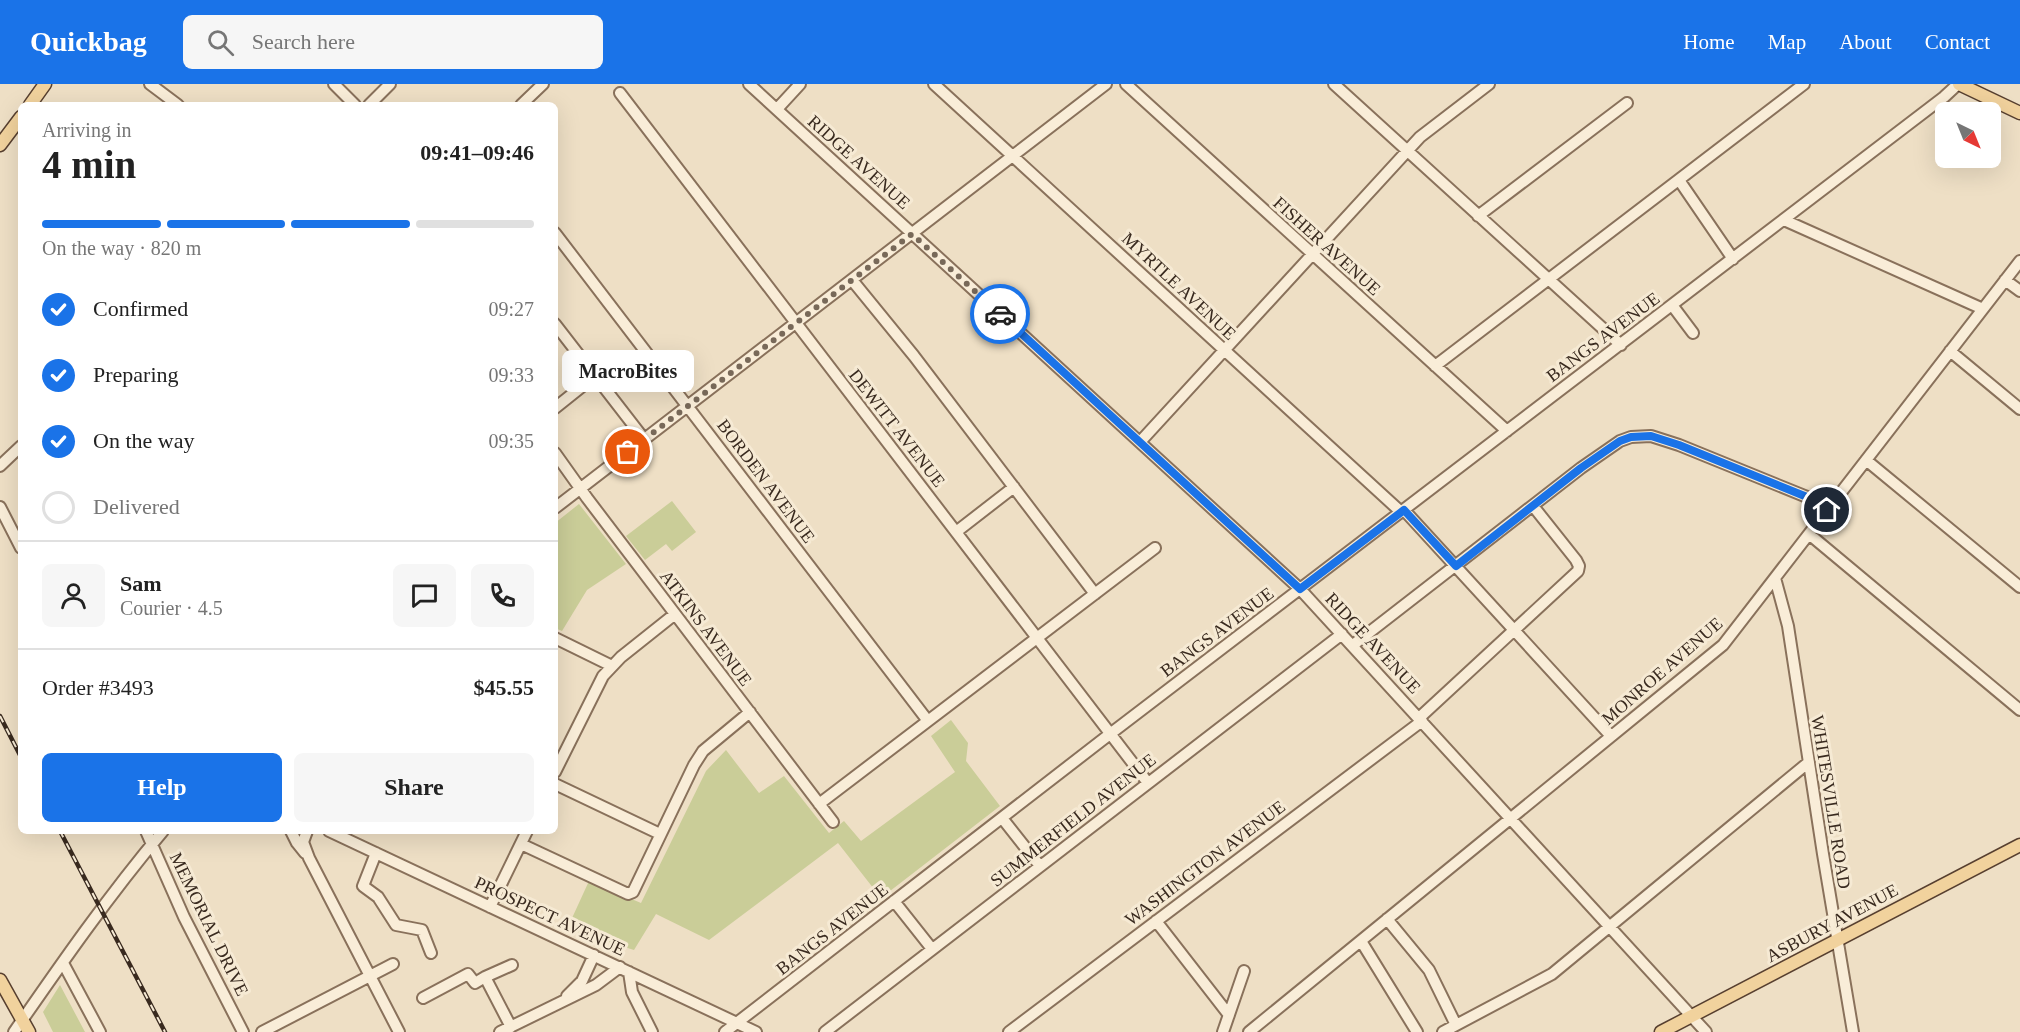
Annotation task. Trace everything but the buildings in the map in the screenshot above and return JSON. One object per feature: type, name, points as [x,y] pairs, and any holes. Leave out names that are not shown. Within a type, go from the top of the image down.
[{"type":"main road","points":[[32,102],[45,84]]},
{"type":"main road","points":[[1959,84],[2020,113]]},
{"type":"main road","points":[[0,145],[18,121]]},
{"type":"main road","name":"ASBURY AVENUE","points":[[1661,1032],[2020,845]]},
{"type":"main road","points":[[0,980],[29,1032]]},
{"type":"street","points":[[150,84],[174,102]]},
{"type":"street","points":[[334,84],[352,102]]},
{"type":"street","points":[[372,102],[390,84]]},
{"type":"street","points":[[524,102],[543,84]]},
{"type":"street","name":"RIDGE AVENUE","points":[[749,84],[1300,589],[1706,1032]]},
{"type":"street","points":[[777,110],[800,84]]},
{"type":"street","name":"MYRTLE AVENUE","points":[[934,84],[1403,511],[1611,736]]},
{"type":"street","points":[[558,505],[1106,84]]},
{"type":"street","name":"FISHER AVENUE","points":[[1126,84],[1507,432]]},
{"type":"street","points":[[1334,84],[1621,345]]},
{"type":"street","points":[[1140,442],[1406,151],[1420,137],[1489,84]]},
{"type":"street","points":[[1435,366],[1804,84]]},
{"type":"street","name":"BANGS AVENUE","points":[[725,1032],[1959,84]]},
{"type":"street","name":"DEWITT AVENUE","points":[[620,93],[1148,783]]},
{"type":"street","points":[[1478,216],[1627,104]]},
{"type":"street","points":[[1679,180],[1733,259]]},
{"type":"street","points":[[1784,220],[1983,309]]},
{"type":"street","name":"BORDEN AVENUE","points":[[558,237],[928,721]]},
{"type":"street","name":"MONROE AVENUE","points":[[1249,1032],[1723,645],[2020,261]]},
{"type":"street","points":[[852,280],[914,356],[1095,594]]},
{"type":"street","points":[[2005,280],[2020,291]]},
{"type":"street","points":[[1672,305],[1693,333]]},
{"type":"street","points":[[558,328],[644,440]]},
{"type":"street","points":[[1950,351],[2020,410]]},
{"type":"street","points":[[558,406],[595,376]]},
{"type":"street","points":[[1353,645],[1581,468],[1620,441],[1639,436],[1651,436],[1679,445],[1812,499],[1827,510]]},
{"type":"street","points":[[0,466],[18,449]]},
{"type":"street","name":"ATKINS AVENUE","points":[[558,457],[833,822]]},
{"type":"street","points":[[1866,460],[2020,587]]},
{"type":"street","points":[[956,532],[1014,487]]},
{"type":"street","name":"WASHINGTON AVENUE","points":[[1009,1032],[1420,719],[1578,571],[1579,566],[1576,560],[1533,506]]},
{"type":"street","points":[[0,507],[18,542]]},
{"type":"street","points":[[1809,534],[2020,710]]},
{"type":"street","points":[[819,804],[1155,548]]},
{"type":"street","name":"WHITESVILLE ROAD","points":[[1775,578],[1788,626],[1853,1032]]},
{"type":"street","points":[[558,766],[596,689],[612,666],[675,614]]},
{"type":"street","name":"SUMMERFIELD AVENUE","points":[[825,1032],[1342,634]]},
{"type":"street","points":[[558,639],[612,666]]},
{"type":"street","points":[[521,844],[628,894],[633,892],[687,776],[703,751],[750,712]]},
{"type":"street","points":[[1443,1032],[1543,980],[1809,762]]},
{"type":"street","points":[[558,785],[660,834]]},
{"type":"street","points":[[1002,818],[1040,866]]},
{"type":"street","name":"MEMORIAL DRIVE","points":[[147,834],[184,917],[243,1032]]},
{"type":"street","points":[[14,1032],[31,1005],[160,834]]},
{"type":"street","points":[[292,834],[309,858]]},
{"type":"street","points":[[306,834],[303,839],[309,858],[399,1032]]},
{"type":"street","name":"PROSPECT AVENUE","points":[[335,834],[756,1032]]},
{"type":"street","points":[[490,907],[526,834]]},
{"type":"street","points":[[376,853],[363,886],[378,897],[396,925],[422,930],[431,953]]},
{"type":"street","points":[[894,901],[932,950]]},
{"type":"street","points":[[1387,919],[1429,970],[1456,1025]]},
{"type":"street","points":[[1156,921],[1229,1015]]},
{"type":"street","points":[[1360,941],[1418,1032]]},
{"type":"street","points":[[557,1005],[582,981],[594,955]]},
{"type":"street","points":[[63,963],[100,1032]]},
{"type":"street","points":[[262,1032],[393,964]]},
{"type":"street","points":[[423,998],[468,974],[475,983],[512,965]]},
{"type":"street","points":[[500,1032],[625,969],[632,992],[652,1032]]},
{"type":"street","points":[[1223,1032],[1244,971]]},
{"type":"street","points":[[485,977],[511,1027]]},
{"type":"green space","points":[[672,501],[696,532],[672,551],[666,544],[645,560],[626,536]]},
{"type":"green space","points":[[579,504],[626,564],[587,590],[562,631],[558,629],[558,521]]},
{"type":"green space","points":[[951,720],[968,743],[966,761],[1000,806],[881,898],[838,843],[709,940],[656,914],[634,950],[567,929],[589,881],[641,903],[706,771],[726,750],[759,793],[784,776],[829,833],[844,821],[861,841],[955,772],[931,736]]},
{"type":"green space","points":[[60,985],[85,1032],[53,1032],[43,1012]]},
{"type":"railway","points":[[0,716],[18,751]]},
{"type":"railway","points":[[62,834],[165,1032]]},
{"type":"way so far","points":[[628,452],[912,234],[1000,314]]},
{"type":"place","name":"MacroBites","points":[[628,452]]},
{"type":"route","points":[[1000,314],[1300,589],[1404,510],[1456,566],[1581,468],[1620,441],[1631,437],[1651,436],[1679,445],[1812,499],[1827,510]]}]
